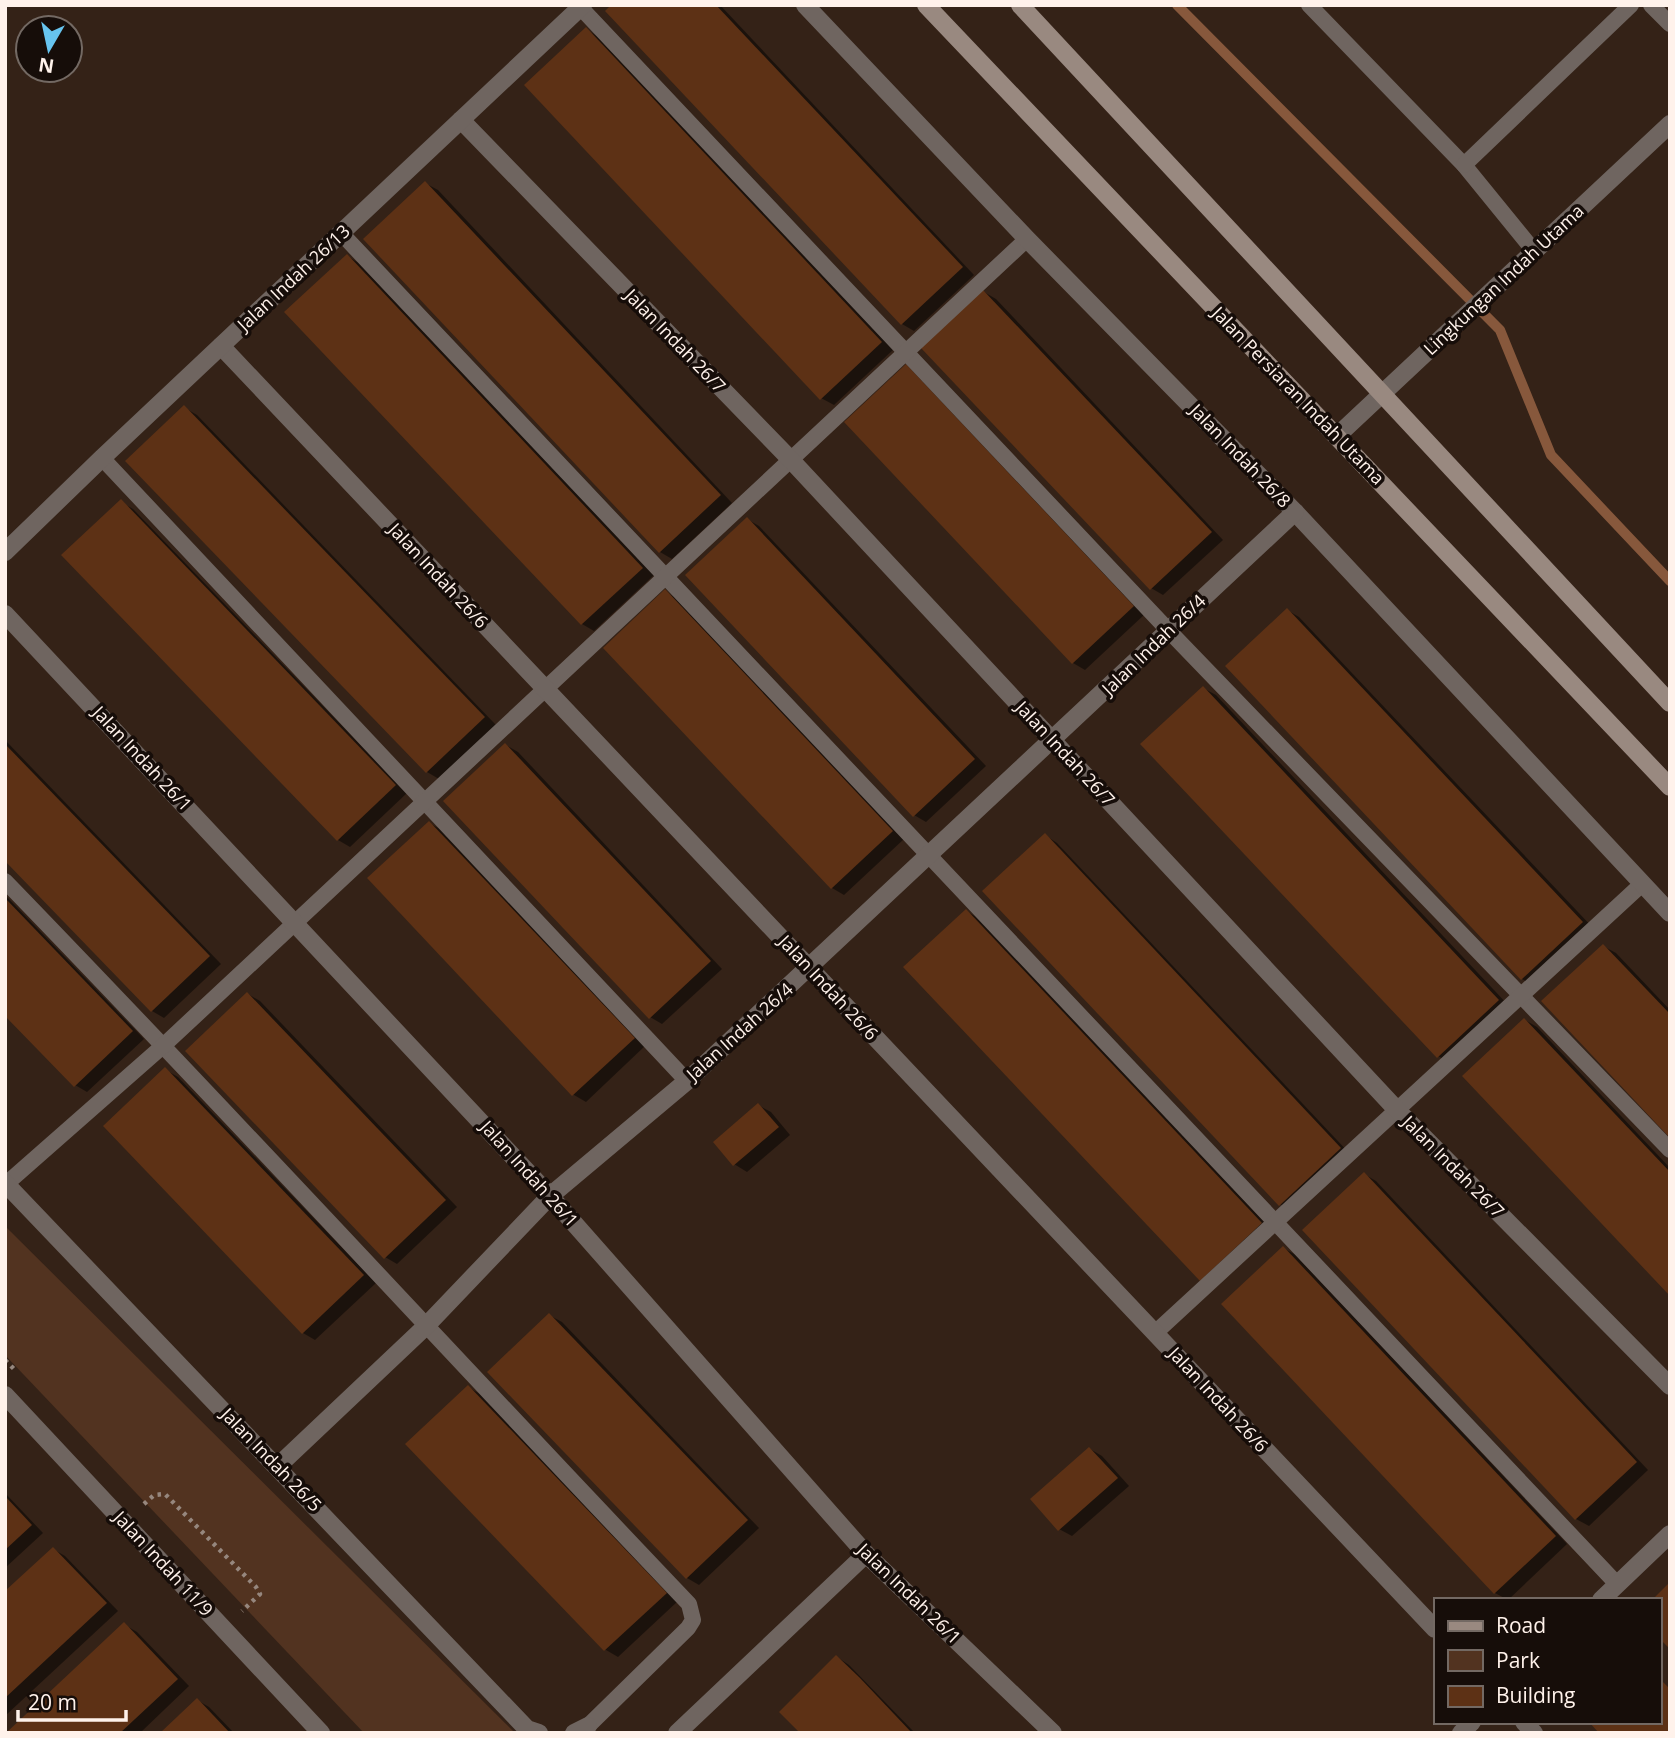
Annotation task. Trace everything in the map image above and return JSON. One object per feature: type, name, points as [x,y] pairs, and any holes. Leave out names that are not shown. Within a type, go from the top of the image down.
[{"type":"main road","name":"Jalan Persiaran Indah Utama","points":[[926,5],[1670,787]]},
{"type":"main road","points":[[1020,5],[1670,704]]},
{"type":"street","name":"Jalan Indah 26/8","points":[[805,5],[1027,239],[1295,512],[1670,913]]},
{"type":"street","name":"Jalan Indah 26/13","points":[[5,552],[582,6]]},
{"type":"street","name":"Jalan Indah 26/7","points":[[461,120],[791,460],[1396,1109],[1670,1386]]},
{"type":"street","name":"Lingkungan Indah Utama","points":[[1337,436],[1670,124]]},
{"type":"street","name":"Jalan Indah 26/6","points":[[221,346],[1434,1628]]},
{"type":"street","name":"Jalan Indah 26/4","points":[[278,1466],[425,1327],[550,1196],[687,1081],[810,969],[1295,512]]},
{"type":"street","name":"Jalan Indah 26/1","points":[[5,614],[550,1196],[866,1554],[1053,1733]]},
{"type":"street","name":"Jalan Indah 26/5","points":[[6,1184],[527,1728],[539,1733]]},
{"type":"street","name":"Jalan Indah 11/9","points":[[5,1395],[321,1733]]},
{"type":"street","points":[[1603,1598],[1670,1534]]},
{"type":"street","points":[[677,1733],[866,1554]]},
{"type":"lane","points":[[1309,5],[1464,165],[1534,251]]},
{"type":"lane","points":[[1464,165],[1631,5]]},
{"type":"lane","points":[[1651,5],[1670,24]]},
{"type":"lane","points":[[582,6],[1169,631],[1670,1150]]},
{"type":"lane","points":[[342,234],[1618,1584]]},
{"type":"lane","points":[[6,1184],[164,1045],[1027,239]]},
{"type":"lane","points":[[102,458],[687,1081]]},
{"type":"lane","points":[[5,881],[164,1045],[693,1611],[693,1620],[688,1628],[581,1729]]},
{"type":"lane","points":[[1155,1333],[1642,884]]},
{"type":"green space","points":[[5,1226],[515,1733],[364,1733],[5,1355]]},
{"type":"building","points":[[611,5],[716,5],[963,267],[901,325],[605,11]]},
{"type":"building","points":[[586,27],[882,342],[820,400],[524,85]]},
{"type":"building","points":[[425,181],[721,495],[659,553],[363,239]]},
{"type":"building","points":[[347,254],[643,568],[581,625],[284,312]]},
{"type":"building","points":[[983,290],[1212,532],[1150,590],[921,348]]},
{"type":"building","points":[[906,364],[1134,606],[1072,664],[844,422]]},
{"type":"building","points":[[184,405],[485,717],[426,773],[125,461]]},
{"type":"building","points":[[121,499],[396,785],[337,841],[61,555]]},
{"type":"building","points":[[747,517],[975,759],[913,817],[685,575]]},
{"type":"building","points":[[665,589],[893,831],[831,889],[603,648]]},
{"type":"building","points":[[1287,608],[1583,922],[1521,980],[1225,666]]},
{"type":"building","points":[[1203,686],[1499,1000],[1437,1058],[1140,744]]},
{"type":"building","points":[[505,743],[711,961],[649,1019],[443,801]]},
{"type":"building","points":[[5,744],[210,956],[151,1012],[5,861]]},
{"type":"building","points":[[429,821],[635,1038],[572,1096],[367,878]]},
{"type":"building","points":[[1045,833],[1341,1148],[1279,1206],[982,891]]},
{"type":"building","points":[[5,898],[133,1031],[74,1087],[5,1016]]},
{"type":"building","points":[[966,909],[1262,1223],[1200,1281],[903,967]]},
{"type":"building","points":[[1603,944],[1670,1014],[1670,1138],[1541,1001]]},
{"type":"building","points":[[247,992],[446,1200],[384,1259],[185,1051]]},
{"type":"building","points":[[1524,1018],[1670,1172],[1670,1296],[1462,1076]]},
{"type":"building","points":[[165,1067],[364,1275],[302,1334],[103,1126]]},
{"type":"building","points":[[758,1103],[779,1127],[733,1166],[713,1142]]},
{"type":"building","points":[[1364,1172],[1637,1462],[1575,1520],[1302,1230]]},
{"type":"building","points":[[1283,1246],[1556,1536],[1494,1594],[1221,1304]]},
{"type":"building","points":[[549,1313],[748,1520],[686,1579],[487,1372]]},
{"type":"building","points":[[468,1385],[667,1593],[604,1651],[405,1444]]},
{"type":"building","points":[[1089,1447],[1118,1478],[1058,1531],[1030,1499]]},
{"type":"building","points":[[5,1496],[32,1525],[5,1550]]},
{"type":"building","points":[[53,1547],[107,1603],[5,1698],[5,1591]]},
{"type":"building","points":[[1670,1582],[1670,1649],[1661,1640],[1661,1598],[1654,1598]]},
{"type":"building","points":[[124,1622],[178,1679],[120,1733],[6,1733]]},
{"type":"building","points":[[836,1655],[912,1733],[800,1733],[779,1712]]},
{"type":"building","points":[[1661,1680],[1670,1689],[1670,1733],[1599,1733],[1591,1724],[1661,1724]]},
{"type":"building","points":[[197,1698],[230,1733],[160,1733]]},
{"type":"waterway","points":[[1177,5],[1500,330],[1551,455],[1670,581]]}]
